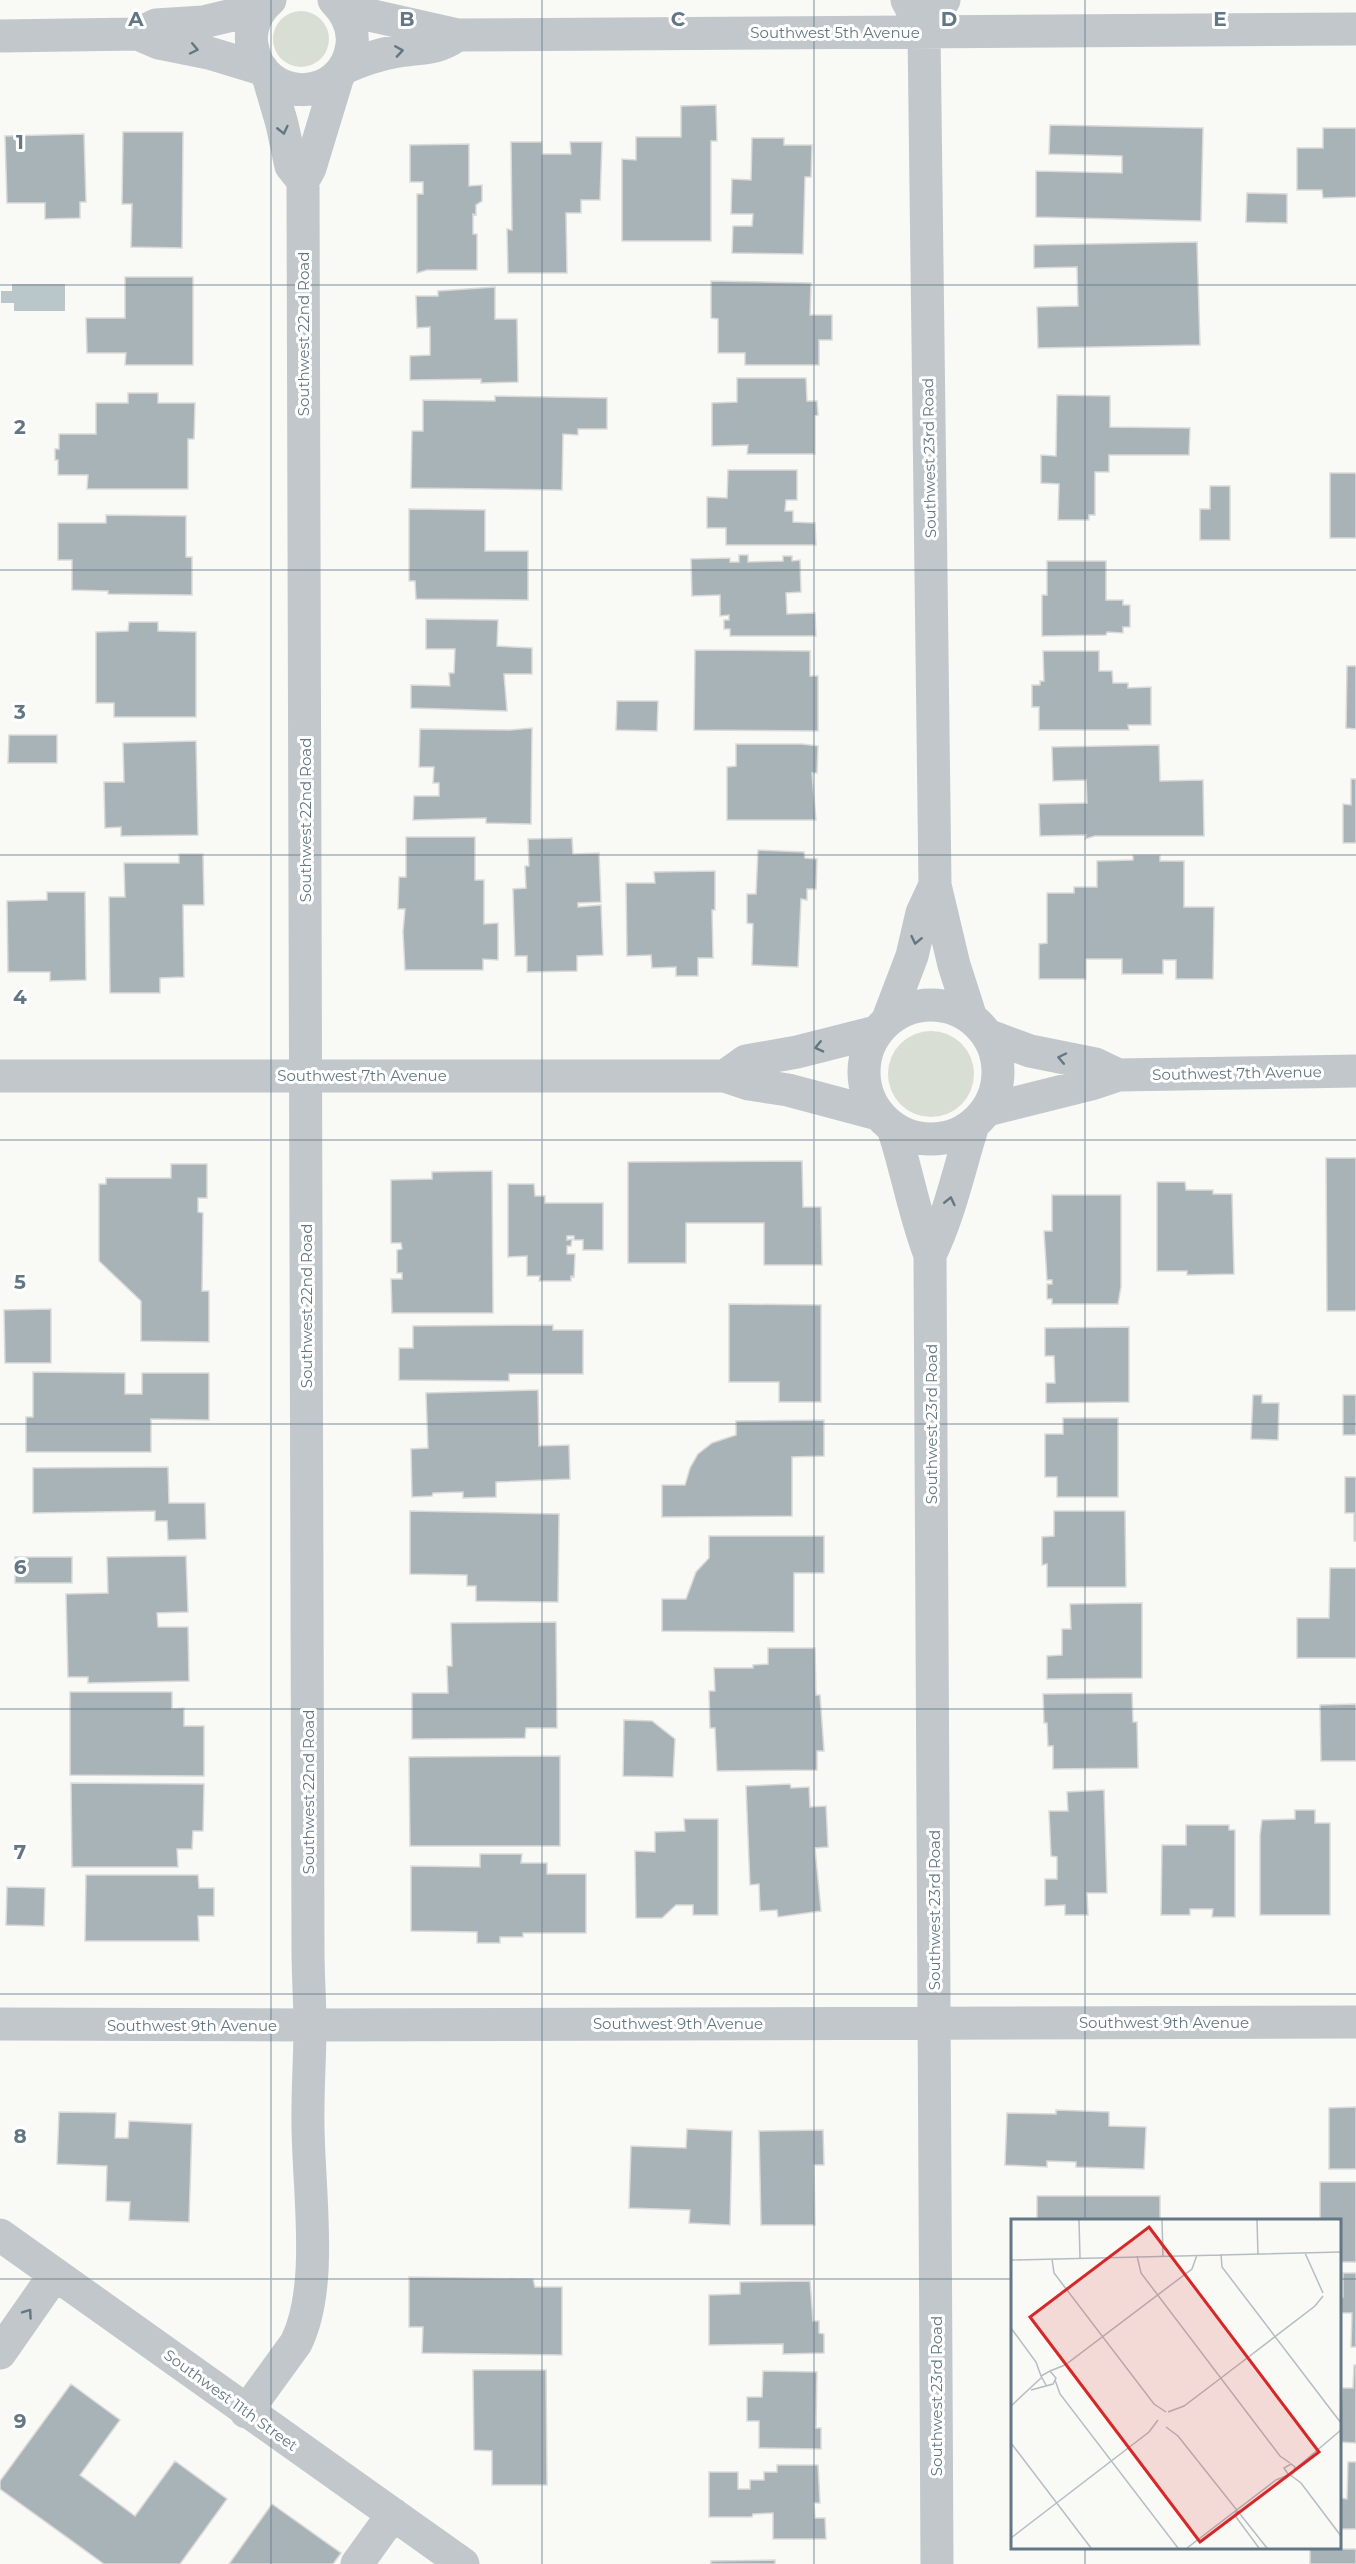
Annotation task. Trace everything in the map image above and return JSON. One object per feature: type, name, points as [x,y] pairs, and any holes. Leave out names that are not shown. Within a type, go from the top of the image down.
[{"type":"street","name":"Southwest 23rd Road","points":[[907,0],[924,32],[935,885],[954,965],[979,1027]]},
{"type":"street","points":[[924,32],[944,0]]},
{"type":"street","points":[[138,34],[156,25],[203,22],[267,2]]},
{"type":"street","name":"Southwest 22nd Road","points":[[267,2],[254,23],[251,39],[254,55],[264,73],[291,166],[303,181]]},
{"type":"street","name":"Southwest 5th Avenue","points":[[336,2],[458,34],[1356,29]]},
{"type":"street","name":"Southwest 22nd Road","points":[[246,2412],[296,2343],[306,2318],[312,2273],[308,2109],[310,2025],[303,181],[310,168],[341,72],[350,54],[353,38],[350,23],[336,2]]},
{"type":"street","points":[[0,36],[138,34],[159,43],[192,49],[264,73]]},
{"type":"street","name":"Southwest 5th Avenue","points":[[264,73],[278,84],[303,90],[316,88],[367,58],[442,46],[458,34]]},
{"type":"street","name":"Southwest 23rd Road","points":[[882,1026],[912,956],[922,913],[935,885]]},
{"type":"street","points":[[725,1076],[746,1061],[882,1026],[908,1008],[930,1004],[952,1008],[979,1027],[996,1053],[999,1073],[996,1092],[980,1118],[959,1134],[942,1139],[925,1140],[908,1136],[886,1121],[867,1095],[863,1073],[866,1052],[882,1026]]},
{"type":"street","name":"Southwest 7th Avenue","points":[[979,1027],[1029,1051],[1095,1064],[1118,1075]]},
{"type":"street","name":"Southwest 7th Avenue","points":[[980,1118],[1118,1075],[1356,1071]]},
{"type":"street","name":"Southwest 7th Avenue","points":[[0,1076],[725,1076],[749,1084],[788,1090],[886,1121]]},
{"type":"street","name":"Southwest 23rd Road","points":[[930,1255],[945,1223],[954,1185],[980,1118]]},
{"type":"street","name":"Southwest 23rd Road","points":[[886,1121],[907,1169],[918,1224],[930,1255],[937,2564]]},
{"type":"street","name":"Southwest 9th Avenue","points":[[0,2024],[1356,2022]]},
{"type":"street","name":"Southwest 11th Street","points":[[0,2235],[463,2564]]},
{"type":"street","points":[[0,2352],[56,2274]]},
{"type":"street","points":[[357,2564],[393,2514]]},
{"type":"shaded area","points":[[301,11],[312,13],[321,19],[327,28],[329,39],[327,50],[321,59],[312,65],[301,67],[290,65],[281,59],[275,50],[273,39],[275,28],[281,19],[290,13]]},
{"type":"shaded area","points":[[12,284],[65,284],[65,311],[14,311],[14,303],[1,303],[1,291],[12,291]]},
{"type":"shaded area","points":[[923,1031],[939,1031],[962,1043],[971,1057],[974,1074],[971,1091],[962,1105],[939,1117],[923,1117],[907,1110],[895,1098],[888,1082],[888,1066],[895,1050],[907,1038]]},
{"type":"building","points":[[716,105],[717,141],[711,141],[711,241],[622,241],[622,159],[636,160],[636,137],[681,137],[681,106]]},
{"type":"building","points":[[1050,125],[1203,128],[1201,221],[1036,217],[1036,171],[1122,173],[1122,156],[1049,154]]},
{"type":"building","points":[[1323,128],[1356,128],[1356,197],[1323,198],[1322,190],[1297,190],[1297,148],[1323,148]]},
{"type":"building","points":[[123,132],[183,132],[182,248],[131,247],[132,204],[122,204]]},
{"type":"building","points":[[84,134],[86,202],[80,202],[80,218],[45,219],[45,203],[7,203],[5,136]]},
{"type":"building","points":[[752,138],[784,138],[784,145],[812,145],[811,177],[805,177],[803,254],[732,253],[733,226],[752,226],[753,214],[731,214],[732,179],[751,180]]},
{"type":"building","points":[[511,142],[542,142],[542,154],[571,154],[570,142],[602,142],[600,200],[581,200],[581,213],[566,213],[567,273],[508,273],[507,229],[512,230]]},
{"type":"building","points":[[469,144],[469,186],[482,185],[482,201],[476,205],[476,215],[473,214],[473,234],[477,234],[477,270],[427,270],[417,273],[417,194],[423,194],[423,182],[410,182],[410,145]]},
{"type":"building","points":[[1247,193],[1287,194],[1287,223],[1246,222]]},
{"type":"building","points":[[1197,242],[1200,345],[1038,348],[1037,307],[1078,306],[1077,267],[1034,268],[1034,245]]},
{"type":"building","points":[[125,277],[193,277],[193,365],[125,365],[126,353],[87,353],[86,318],[125,318]]},
{"type":"building","points":[[711,281],[811,283],[810,315],[832,315],[832,340],[819,340],[819,365],[745,365],[745,353],[718,353],[718,319],[711,318]]},
{"type":"building","points":[[495,287],[495,319],[517,319],[518,382],[481,383],[481,379],[410,380],[410,356],[430,355],[430,327],[417,328],[416,296],[438,296],[438,291]]},
{"type":"building","points":[[737,378],[806,378],[807,401],[817,401],[815,454],[747,454],[748,445],[712,446],[712,403],[737,402]]},
{"type":"building","points":[[128,393],[158,393],[158,403],[195,403],[194,439],[188,439],[188,489],[87,489],[88,475],[58,475],[55,449],[59,449],[59,434],[96,434],[96,403],[128,403]]},
{"type":"building","points":[[1057,395],[1110,396],[1110,427],[1190,428],[1189,455],[1109,455],[1109,472],[1095,472],[1095,515],[1089,515],[1089,520],[1058,520],[1059,484],[1041,483],[1041,455],[1056,456]]},
{"type":"building","points":[[495,396],[607,398],[607,429],[578,429],[578,435],[563,434],[562,490],[411,488],[412,431],[423,431],[423,400],[495,401]]},
{"type":"building","points":[[728,470],[797,470],[797,500],[786,500],[785,511],[793,511],[793,522],[815,523],[816,545],[726,545],[726,528],[707,528],[707,497],[727,498]]},
{"type":"building","points":[[1330,473],[1356,473],[1356,538],[1330,538]]},
{"type":"building","points":[[1210,486],[1230,486],[1230,540],[1200,540],[1200,509],[1210,509]]},
{"type":"building","points":[[409,509],[485,510],[485,551],[528,551],[528,600],[416,599],[415,581],[409,581]]},
{"type":"building","points":[[106,515],[186,516],[186,557],[192,557],[192,595],[108,594],[108,591],[72,590],[72,560],[58,560],[58,523],[106,523]]},
{"type":"building","points":[[739,555],[748,555],[748,562],[783,561],[783,556],[792,556],[792,561],[800,560],[801,592],[786,593],[787,614],[815,613],[816,636],[730,636],[730,629],[724,629],[724,620],[729,620],[729,615],[720,616],[720,595],[692,596],[691,559],[730,558],[730,562],[739,562]]},
{"type":"building","points":[[1047,561],[1106,561],[1106,600],[1123,600],[1123,605],[1130,605],[1130,627],[1123,627],[1123,633],[1107,632],[1106,635],[1042,636],[1042,595],[1047,595]]},
{"type":"building","points":[[426,619],[498,620],[497,646],[532,648],[532,674],[504,674],[507,711],[411,708],[411,685],[450,686],[449,673],[454,673],[455,649],[426,649]]},
{"type":"building","points":[[129,622],[158,622],[158,631],[196,632],[196,717],[114,717],[114,703],[96,703],[96,632],[128,631]]},
{"type":"building","points":[[695,650],[810,651],[810,676],[818,676],[818,731],[694,730]]},
{"type":"building","points":[[1043,651],[1099,651],[1099,671],[1112,671],[1113,683],[1128,683],[1128,688],[1151,687],[1151,725],[1128,725],[1129,730],[1039,730],[1039,707],[1032,707],[1032,685],[1040,685],[1040,681],[1044,681]]},
{"type":"building","points":[[1347,666],[1356,666],[1356,729],[1346,728]]},
{"type":"building","points":[[617,701],[658,701],[657,731],[616,730]]},
{"type":"building","points":[[532,728],[531,824],[486,823],[486,818],[413,820],[414,796],[439,796],[439,783],[433,783],[434,767],[419,767],[420,729],[510,730]]},
{"type":"building","points":[[9,735],[57,735],[57,763],[8,763]]},
{"type":"building","points":[[196,741],[198,835],[121,836],[121,827],[105,828],[104,782],[124,782],[123,743]]},
{"type":"building","points":[[736,744],[818,746],[817,773],[812,773],[816,820],[727,820],[727,767],[736,766]]},
{"type":"building","points":[[1159,745],[1160,781],[1203,780],[1204,836],[1095,836],[1085,839],[1086,835],[1040,836],[1039,804],[1087,803],[1086,780],[1053,781],[1052,747]]},
{"type":"building","points":[[1351,779],[1356,779],[1356,843],[1343,843],[1343,804],[1351,805]]},
{"type":"building","points":[[406,837],[475,837],[475,880],[484,880],[484,924],[498,923],[498,960],[483,959],[483,970],[405,970],[403,932],[405,909],[398,909],[399,877],[406,877]]},
{"type":"building","points":[[572,838],[573,854],[599,853],[601,902],[578,903],[578,907],[601,905],[603,955],[577,956],[577,971],[527,972],[527,956],[515,956],[513,889],[526,888],[525,866],[529,866],[528,839]]},
{"type":"building","points":[[758,850],[804,852],[805,858],[817,859],[816,889],[807,889],[807,900],[801,899],[798,967],[752,965],[753,924],[747,923],[747,894],[756,894]]},
{"type":"building","points":[[179,854],[203,854],[204,905],[183,905],[184,977],[160,978],[160,993],[110,993],[109,897],[125,897],[124,863],[179,863]]},
{"type":"building","points":[[1133,855],[1160,855],[1160,861],[1184,861],[1184,907],[1214,907],[1213,979],[1176,979],[1176,960],[1163,960],[1163,974],[1122,974],[1122,959],[1086,959],[1086,979],[1039,979],[1039,944],[1047,943],[1047,893],[1074,893],[1074,887],[1097,887],[1097,861],[1133,860]]},
{"type":"building","points":[[715,871],[715,910],[712,910],[713,958],[698,958],[698,976],[676,976],[676,967],[652,968],[651,955],[627,956],[626,883],[655,883],[654,872]]},
{"type":"building","points":[[47,892],[85,892],[86,980],[50,981],[50,972],[8,972],[7,901],[47,900]]},
{"type":"building","points":[[1326,1158],[1356,1158],[1356,1311],[1327,1311]]},
{"type":"building","points":[[802,1161],[803,1207],[821,1207],[822,1265],[764,1265],[764,1223],[686,1223],[686,1263],[628,1263],[628,1162]]},
{"type":"building","points":[[171,1164],[207,1164],[207,1198],[198,1198],[198,1212],[203,1213],[202,1291],[209,1291],[209,1342],[141,1341],[141,1301],[99,1261],[99,1184],[106,1184],[106,1178],[171,1178]]},
{"type":"building","points":[[492,1171],[493,1313],[392,1313],[391,1279],[402,1279],[402,1273],[397,1273],[397,1250],[402,1249],[401,1243],[391,1243],[391,1180],[432,1179],[432,1172]]},
{"type":"building","points":[[1157,1182],[1185,1182],[1186,1190],[1213,1190],[1213,1194],[1232,1194],[1234,1274],[1187,1275],[1187,1271],[1157,1271]]},
{"type":"building","points":[[508,1184],[534,1184],[535,1196],[545,1196],[545,1203],[603,1203],[603,1250],[583,1250],[583,1240],[574,1240],[574,1236],[567,1236],[567,1240],[572,1239],[571,1246],[567,1246],[567,1254],[575,1254],[574,1277],[571,1276],[571,1281],[539,1281],[540,1276],[527,1276],[527,1256],[508,1257]]},
{"type":"building","points":[[1052,1195],[1121,1195],[1121,1287],[1118,1304],[1052,1304],[1052,1299],[1047,1299],[1047,1284],[1052,1284],[1052,1280],[1047,1280],[1044,1231],[1052,1231]]},
{"type":"building","points":[[729,1304],[821,1305],[821,1402],[779,1402],[779,1382],[729,1382]]},
{"type":"building","points":[[51,1309],[51,1363],[5,1363],[4,1310]]},
{"type":"building","points":[[553,1325],[553,1330],[583,1330],[583,1374],[509,1374],[509,1381],[399,1380],[399,1348],[413,1348],[413,1326]]},
{"type":"building","points":[[1129,1327],[1129,1402],[1046,1403],[1046,1383],[1055,1383],[1054,1356],[1045,1356],[1045,1328]]},
{"type":"building","points":[[33,1372],[125,1373],[125,1394],[142,1394],[142,1373],[209,1373],[209,1420],[151,1419],[151,1452],[26,1452],[26,1417],[33,1417]]},
{"type":"building","points":[[538,1390],[539,1446],[569,1445],[570,1479],[496,1482],[496,1497],[463,1498],[463,1492],[433,1493],[432,1496],[412,1497],[411,1449],[428,1448],[426,1393]]},
{"type":"building","points":[[1253,1395],[1262,1395],[1262,1403],[1279,1403],[1278,1440],[1251,1439]]},
{"type":"building","points":[[1343,1395],[1356,1395],[1356,1435],[1343,1435]]},
{"type":"building","points":[[1063,1418],[1118,1418],[1118,1497],[1057,1497],[1057,1477],[1045,1477],[1045,1434],[1063,1434]]},
{"type":"building","points":[[824,1420],[824,1456],[792,1457],[792,1516],[662,1517],[662,1485],[685,1485],[690,1468],[698,1454],[712,1443],[736,1435],[736,1421]]},
{"type":"building","points":[[168,1467],[169,1503],[205,1503],[206,1539],[168,1540],[167,1521],[155,1521],[155,1511],[33,1513],[33,1468]]},
{"type":"building","points":[[1345,1477],[1356,1477],[1356,1541],[1354,1541],[1354,1513],[1345,1513]]},
{"type":"building","points":[[410,1511],[559,1514],[558,1602],[476,1601],[476,1586],[467,1586],[467,1575],[410,1574]]},
{"type":"building","points":[[1054,1511],[1125,1511],[1126,1587],[1047,1587],[1047,1564],[1042,1565],[1042,1537],[1054,1536]]},
{"type":"building","points":[[709,1536],[824,1536],[824,1573],[794,1573],[794,1632],[662,1631],[662,1599],[686,1599],[696,1572],[709,1558]]},
{"type":"building","points":[[186,1556],[188,1612],[157,1613],[158,1627],[188,1627],[189,1681],[88,1683],[88,1677],[68,1677],[66,1594],[108,1593],[107,1557]]},
{"type":"building","points":[[15,1557],[72,1557],[72,1583],[15,1583]]},
{"type":"building","points":[[1330,1568],[1356,1568],[1356,1658],[1297,1658],[1297,1618],[1329,1618]]},
{"type":"building","points":[[1142,1603],[1142,1678],[1047,1679],[1047,1656],[1062,1655],[1062,1629],[1071,1629],[1070,1604]]},
{"type":"building","points":[[556,1622],[557,1728],[526,1728],[525,1738],[412,1739],[412,1693],[448,1693],[447,1666],[452,1666],[451,1623]]},
{"type":"building","points":[[768,1648],[815,1648],[816,1695],[820,1695],[824,1751],[817,1751],[817,1770],[717,1771],[715,1728],[710,1728],[709,1691],[715,1691],[714,1668],[753,1668],[753,1665],[768,1664]]},
{"type":"building","points":[[70,1692],[172,1692],[172,1709],[184,1708],[184,1726],[204,1726],[204,1776],[70,1775]]},
{"type":"building","points":[[1132,1693],[1133,1722],[1137,1722],[1138,1768],[1053,1769],[1053,1746],[1048,1746],[1043,1694]]},
{"type":"building","points":[[1356,1704],[1356,1761],[1321,1761],[1320,1705]]},
{"type":"building","points":[[624,1720],[652,1721],[675,1739],[673,1777],[623,1776]]},
{"type":"building","points":[[560,1756],[560,1846],[410,1846],[409,1757]]},
{"type":"building","points":[[71,1783],[204,1784],[203,1831],[193,1831],[192,1849],[177,1849],[178,1867],[72,1867]]},
{"type":"building","points":[[790,1784],[791,1788],[809,1787],[810,1807],[826,1806],[828,1847],[815,1848],[821,1911],[778,1917],[777,1910],[760,1911],[759,1884],[750,1885],[746,1786]]},
{"type":"building","points":[[1104,1790],[1107,1893],[1087,1893],[1088,1915],[1065,1915],[1065,1905],[1045,1906],[1045,1879],[1057,1879],[1057,1857],[1051,1856],[1049,1811],[1068,1811],[1067,1792]]},
{"type":"building","points":[[1295,1810],[1315,1810],[1315,1823],[1330,1823],[1330,1915],[1260,1915],[1262,1820],[1295,1819]]},
{"type":"building","points":[[684,1819],[718,1819],[718,1915],[693,1915],[693,1905],[676,1905],[662,1918],[636,1918],[635,1851],[655,1852],[655,1832],[685,1831]]},
{"type":"building","points":[[1186,1825],[1229,1825],[1229,1830],[1235,1830],[1235,1917],[1212,1917],[1213,1909],[1190,1909],[1190,1915],[1161,1915],[1162,1845],[1186,1845]]},
{"type":"building","points":[[480,1854],[522,1854],[521,1863],[547,1863],[547,1874],[586,1874],[586,1933],[523,1933],[523,1937],[500,1937],[500,1943],[477,1943],[477,1932],[411,1931],[411,1866],[480,1867]]},
{"type":"building","points":[[86,1875],[198,1875],[199,1888],[214,1888],[214,1916],[198,1916],[199,1941],[85,1941]]},
{"type":"building","points":[[7,1887],[45,1888],[44,1926],[6,1925]]},
{"type":"building","points":[[1356,2107],[1356,2169],[1329,2169],[1329,2108]]},
{"type":"building","points":[[1056,2110],[1109,2112],[1109,2126],[1146,2127],[1144,2169],[1076,2167],[1076,2162],[1047,2161],[1047,2167],[1005,2165],[1007,2113],[1056,2114]]},
{"type":"building","points":[[59,2112],[116,2113],[115,2138],[128,2138],[129,2121],[192,2124],[189,2222],[129,2220],[130,2202],[106,2201],[107,2166],[57,2164]]},
{"type":"building","points":[[687,2129],[732,2131],[730,2225],[689,2223],[690,2210],[629,2208],[631,2146],[686,2148]]},
{"type":"building","points":[[823,2130],[824,2165],[814,2165],[815,2225],[761,2225],[759,2131]]},
{"type":"building","points":[[1320,2182],[1356,2182],[1356,2262],[1341,2262],[1341,2219],[1320,2219]]},
{"type":"building","points":[[1037,2196],[1160,2196],[1160,2219],[1037,2219]]},
{"type":"building","points":[[1343,2273],[1356,2273],[1356,2347],[1351,2347],[1352,2313],[1341,2313],[1341,2297],[1343,2297]]},
{"type":"building","points":[[409,2277],[533,2279],[535,2287],[562,2287],[562,2355],[422,2353],[423,2327],[409,2327]]},
{"type":"building","points":[[810,2281],[813,2321],[819,2321],[819,2333],[824,2334],[824,2353],[783,2354],[783,2344],[709,2345],[709,2295],[740,2294],[740,2282]]},
{"type":"building","points":[[1354,2365],[1356,2365],[1356,2443],[1341,2442],[1342,2388],[1353,2388]]},
{"type":"building","points":[[473,2370],[546,2370],[547,2485],[492,2485],[492,2451],[474,2450]]},
{"type":"building","points":[[763,2371],[817,2372],[816,2428],[821,2428],[821,2449],[759,2448],[759,2421],[747,2421],[747,2397],[762,2397]]},
{"type":"building","points":[[71,2384],[120,2420],[80,2475],[135,2516],[175,2461],[227,2499],[180,2564],[104,2564],[0,2489],[0,2481]]},
{"type":"building","points":[[1348,2462],[1356,2462],[1356,2529],[1341,2529],[1341,2498],[1347,2499]]},
{"type":"building","points":[[777,2465],[818,2465],[820,2503],[814,2503],[815,2518],[825,2518],[826,2539],[773,2539],[773,2513],[753,2514],[752,2517],[709,2517],[709,2472],[738,2472],[738,2489],[750,2489],[750,2480],[764,2480],[764,2472],[777,2472]]},
{"type":"building","points":[[272,2504],[341,2553],[333,2564],[229,2564]]},
{"type":"building","points":[[1310,2549],[1356,2549],[1356,2564],[1310,2564]]},
{"type":"building","points":[[775,2560],[775,2564],[711,2564],[711,2561]]}]
